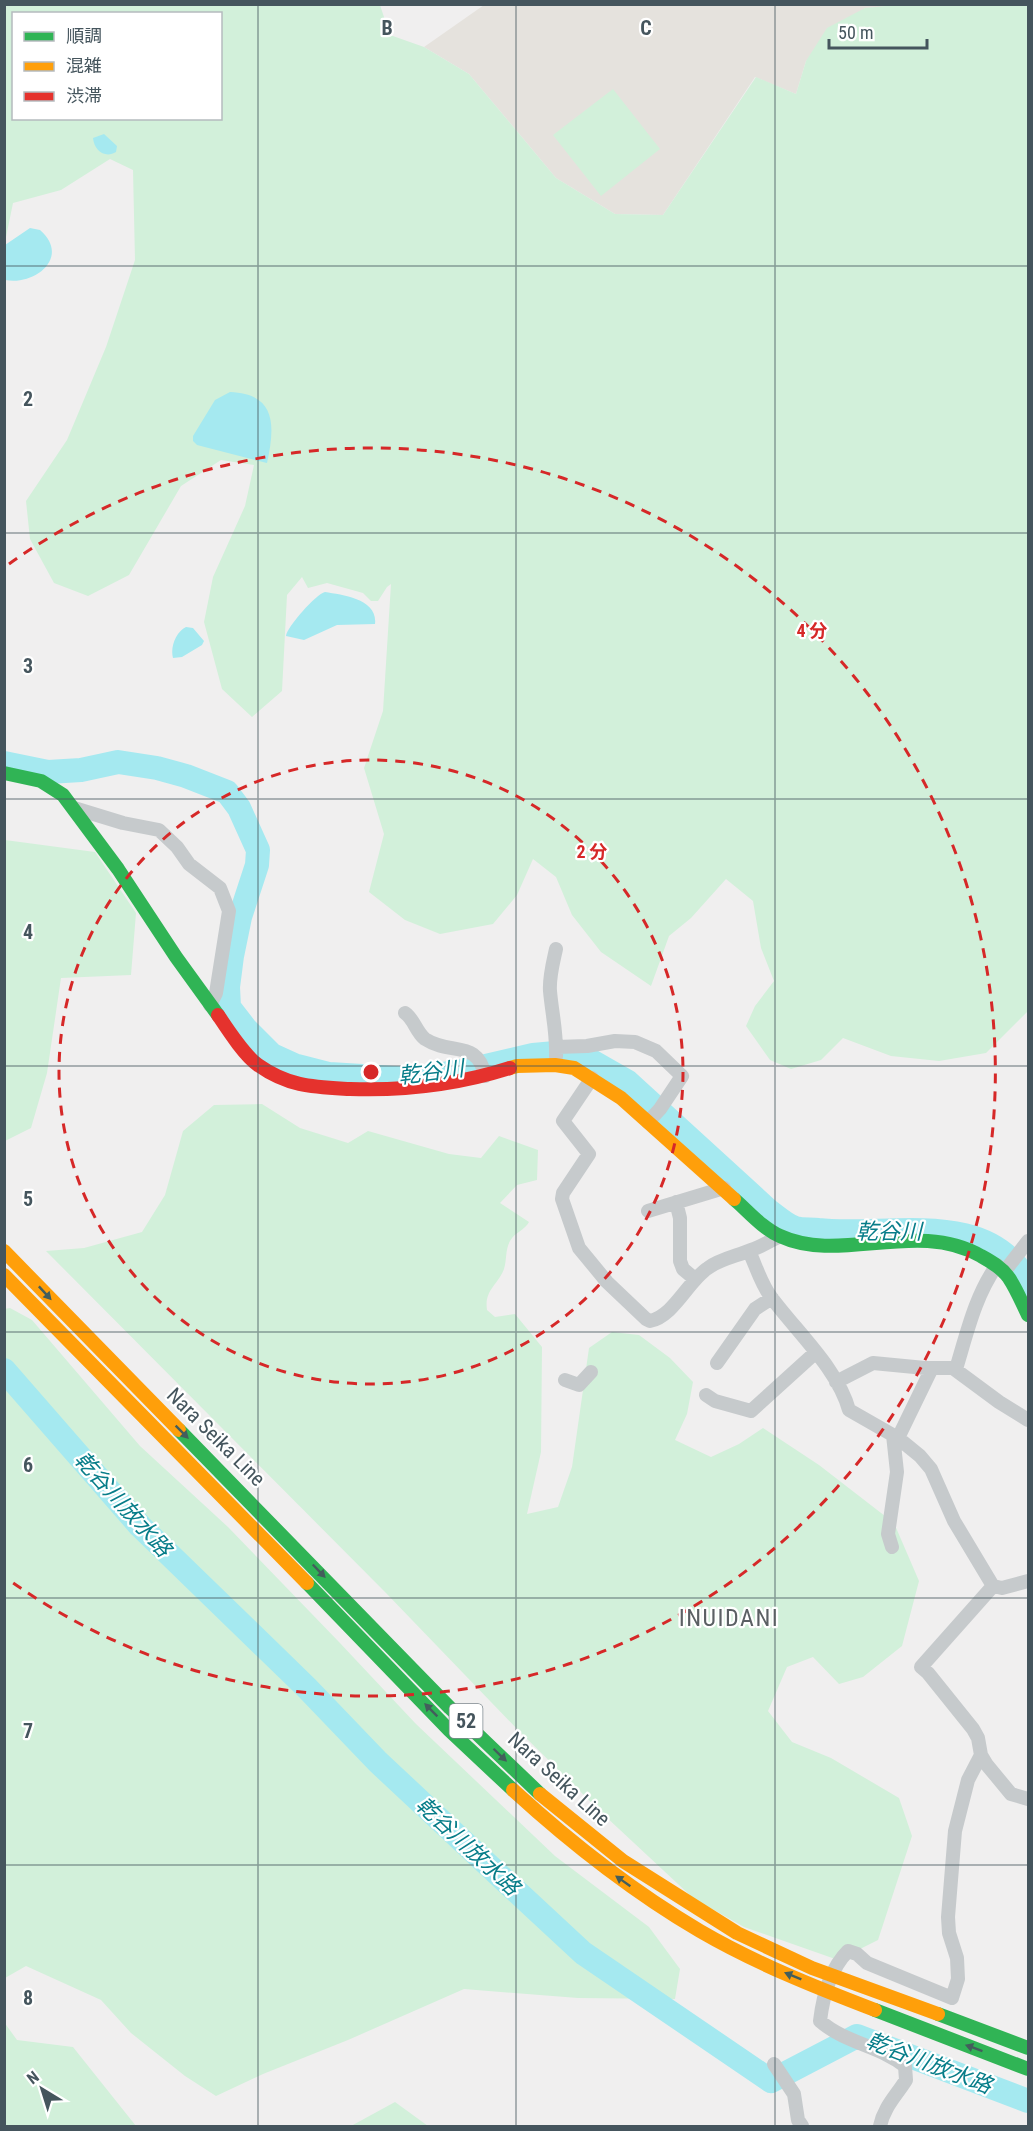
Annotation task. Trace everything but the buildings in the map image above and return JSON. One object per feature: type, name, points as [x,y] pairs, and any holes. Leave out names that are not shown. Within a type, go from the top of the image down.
[{"type":"main road","points":[[4,773],[41,781],[63,795],[118,868],[210,1005],[256,1064],[280,1078],[306,1087],[404,1090],[484,1070],[517,1066],[556,1057],[654,1116],[724,1188],[763,1225],[780,1236],[805,1243],[832,1245],[918,1239],[969,1249],[1007,1266],[1009,1278],[1029,1315]]},
{"type":"main road","name":"Nara Seika Line","points":[[4,1251],[90,1341],[499,1754],[580,1828],[614,1855],[729,1928],[830,1976],[851,1981],[1029,2048]]},
{"type":"main road","name":"Nara Seika Line","points":[[4,1275],[420,1699],[497,1775],[570,1841],[638,1892],[698,1930],[771,1967],[1029,2069]]},
{"type":"street","points":[[74,808],[123,823],[159,830],[177,847],[189,864],[220,888],[229,910],[216,993],[210,1005]]},
{"type":"street","points":[[556,949],[550,977],[556,1028],[556,1057],[587,1046],[615,1041],[630,1041],[656,1051],[682,1076],[654,1116]]},
{"type":"street","points":[[405,1012],[422,1037],[451,1049],[472,1052],[484,1070]]},
{"type":"street","points":[[592,1078],[564,1121],[589,1154],[562,1196],[579,1248],[607,1282],[650,1321],[655,1320],[674,1305],[708,1267],[780,1236]]},
{"type":"street","points":[[648,1211],[724,1188]]},
{"type":"street","points":[[676,1202],[680,1218],[680,1261],[683,1269],[695,1279]]},
{"type":"street","points":[[956,1368],[986,1281],[1007,1266],[1029,1241]]},
{"type":"street","points":[[749,1251],[772,1298],[836,1382],[849,1410],[913,1449],[931,1469],[954,1521],[993,1586]]},
{"type":"street","points":[[717,1363],[755,1309],[772,1298]]},
{"type":"street","points":[[706,1395],[715,1401],[751,1411],[815,1353]]},
{"type":"street","points":[[836,1382],[873,1363],[956,1368],[999,1402],[1029,1420]]},
{"type":"street","points":[[892,1547],[888,1534],[897,1472],[895,1437],[932,1368]]},
{"type":"street","points":[[565,1380],[579,1385],[591,1372]]},
{"type":"street","points":[[1029,1581],[1013,1586],[993,1586],[921,1667],[973,1729],[978,1738],[981,1755],[1011,1794],[1029,1799]]},
{"type":"street","points":[[880,2127],[882,2114],[906,2080],[905,2066],[894,2057],[830,2030],[820,2021],[830,1976],[837,1962],[848,1951],[857,1954],[867,1963],[952,1998],[958,1979],[957,1958],[949,1933],[948,1917],[955,1831],[968,1780],[981,1755]]},
{"type":"street","points":[[774,2064],[794,2094],[798,2120],[802,2127]]},
{"type":"shaded area","points":[[484,5],[906,5],[865,8],[806,61],[796,94],[755,77],[663,215],[615,214],[556,178],[469,74],[424,47]]},
{"type":"green space","points":[[906,4],[1028,5],[1028,1011],[986,1053],[939,1061],[891,1056],[843,1038],[821,1060],[791,1069],[770,1060],[746,1026],[755,1006],[774,981],[761,948],[753,901],[726,879],[691,918],[669,936],[651,986],[601,952],[572,915],[556,877],[533,859],[517,895],[493,924],[440,934],[405,920],[369,892],[384,834],[364,768],[383,711],[391,584],[378,601],[371,601],[363,593],[327,583],[308,588],[302,577],[287,595],[282,691],[252,717],[222,689],[204,622],[213,577],[245,506],[254,465],[221,460],[181,486],[129,575],[88,596],[54,583],[30,539],[26,501],[67,440],[106,347],[135,260],[133,170],[110,159],[61,190],[13,203],[5,242],[5,5],[380,5],[390,35],[424,47],[469,74],[556,178],[615,214],[663,215],[756,77],[796,94],[806,61],[827,28],[865,8]]},
{"type":"green space","points":[[613,89],[660,149],[601,196],[553,135]]},
{"type":"green space","points":[[5,840],[95,852],[136,913],[131,975],[61,978],[47,1073],[31,1128],[5,1141]]},
{"type":"green space","points":[[262,1104],[300,1128],[348,1143],[368,1131],[449,1154],[481,1158],[499,1136],[538,1150],[537,1180],[517,1185],[500,1203],[529,1222],[510,1241],[504,1269],[489,1292],[487,1303],[487,1310],[495,1317],[515,1314],[542,1347],[541,1452],[527,1514],[558,1507],[572,1467],[589,1348],[612,1332],[639,1335],[670,1358],[693,1382],[687,1414],[675,1440],[711,1457],[739,1444],[763,1428],[819,1465],[894,1523],[919,1581],[902,1646],[863,1677],[839,1684],[813,1657],[787,1667],[768,1711],[792,1742],[831,1758],[899,1798],[912,1836],[878,1940],[838,1960],[744,1927],[693,1898],[519,1731],[386,1593],[46,1251],[84,1248],[142,1232],[165,1195],[183,1131],[214,1105]]},
{"type":"green space","points":[[10,1308],[32,1320],[140,1446],[228,1527],[416,1724],[555,1856],[649,1927],[680,1969],[675,1999],[578,1998],[464,1989],[216,2096],[185,2076],[131,2033],[101,2000],[26,1966],[5,1978],[4,1309]]},
{"type":"green space","points":[[4,2022],[17,2040],[73,2047],[136,2126],[5,2126]]},
{"type":"green space","points":[[395,2102],[428,2126],[351,2126]]},
{"type":"water","points":[[104,134],[117,146],[116,152],[104,154],[95,146],[93,138]]},
{"type":"water","points":[[30,228],[40,230],[49,240],[52,250],[50,259],[37,274],[27,279],[5,280],[5,245]]},
{"type":"water","points":[[230,392],[245,394],[257,399],[269,414],[271,437],[267,463],[197,445],[193,441],[193,436],[215,400]]},
{"type":"water","points":[[325,592],[350,597],[365,604],[371,609],[375,624],[337,625],[304,640],[286,636],[302,611]]},
{"type":"water","points":[[186,627],[193,628],[204,641],[202,645],[182,657],[173,658],[172,649],[175,640],[179,632]]},
{"type":"waterway","name":"乾谷川","points":[[4,763],[48,772],[81,770],[118,762],[157,768],[186,776],[227,792],[239,808],[258,850],[257,865],[240,917],[232,956],[228,987],[229,1007],[246,1029],[272,1055],[294,1065],[329,1074],[412,1079],[473,1069],[533,1055],[555,1053],[577,1056],[593,1062],[628,1082],[768,1210],[792,1227],[845,1231],[935,1231],[963,1235],[989,1244],[1011,1260],[1028,1284]]},
{"type":"waterway","name":"乾谷川放水路","points":[[4,1370],[140,1526],[306,1687],[378,1762],[583,1953],[771,2081],[857,2036],[1028,2101]]},
{"type":"traffic: fast","points":[[4,773],[41,781],[63,795],[118,869],[176,957],[218,1015]]},
{"type":"traffic: fast","points":[[734,1199],[773,1233],[803,1243],[828,1246],[931,1241],[956,1246],[981,1256],[1003,1271],[1028,1315]]},
{"type":"traffic: fast","points":[[179,1430],[450,1708],[540,1794]]},
{"type":"traffic: fast","points":[[307,1583],[449,1730],[513,1790]]},
{"type":"traffic: fast","points":[[875,2010],[1028,2069]]},
{"type":"traffic: fast","points":[[938,2014],[1028,2048]]},
{"type":"traffic: slow","points":[[510,1068],[555,1065],[574,1068],[621,1098],[734,1199]]},
{"type":"traffic: slow","points":[[4,1251],[179,1430]]},
{"type":"traffic: slow","points":[[4,1275],[307,1583]]},
{"type":"traffic: slow","points":[[513,1790],[603,1865],[675,1916],[721,1943],[764,1964],[875,2010]]},
{"type":"traffic: slow","points":[[540,1794],[623,1861],[737,1933],[812,1968],[938,2014]]},
{"type":"traffic: jam","points":[[218,1015],[253,1061],[280,1078],[302,1084],[350,1089],[411,1088],[471,1079],[510,1068]]},
{"type":"district","name":"INUIDANI","points":[[729,1618]]}]
